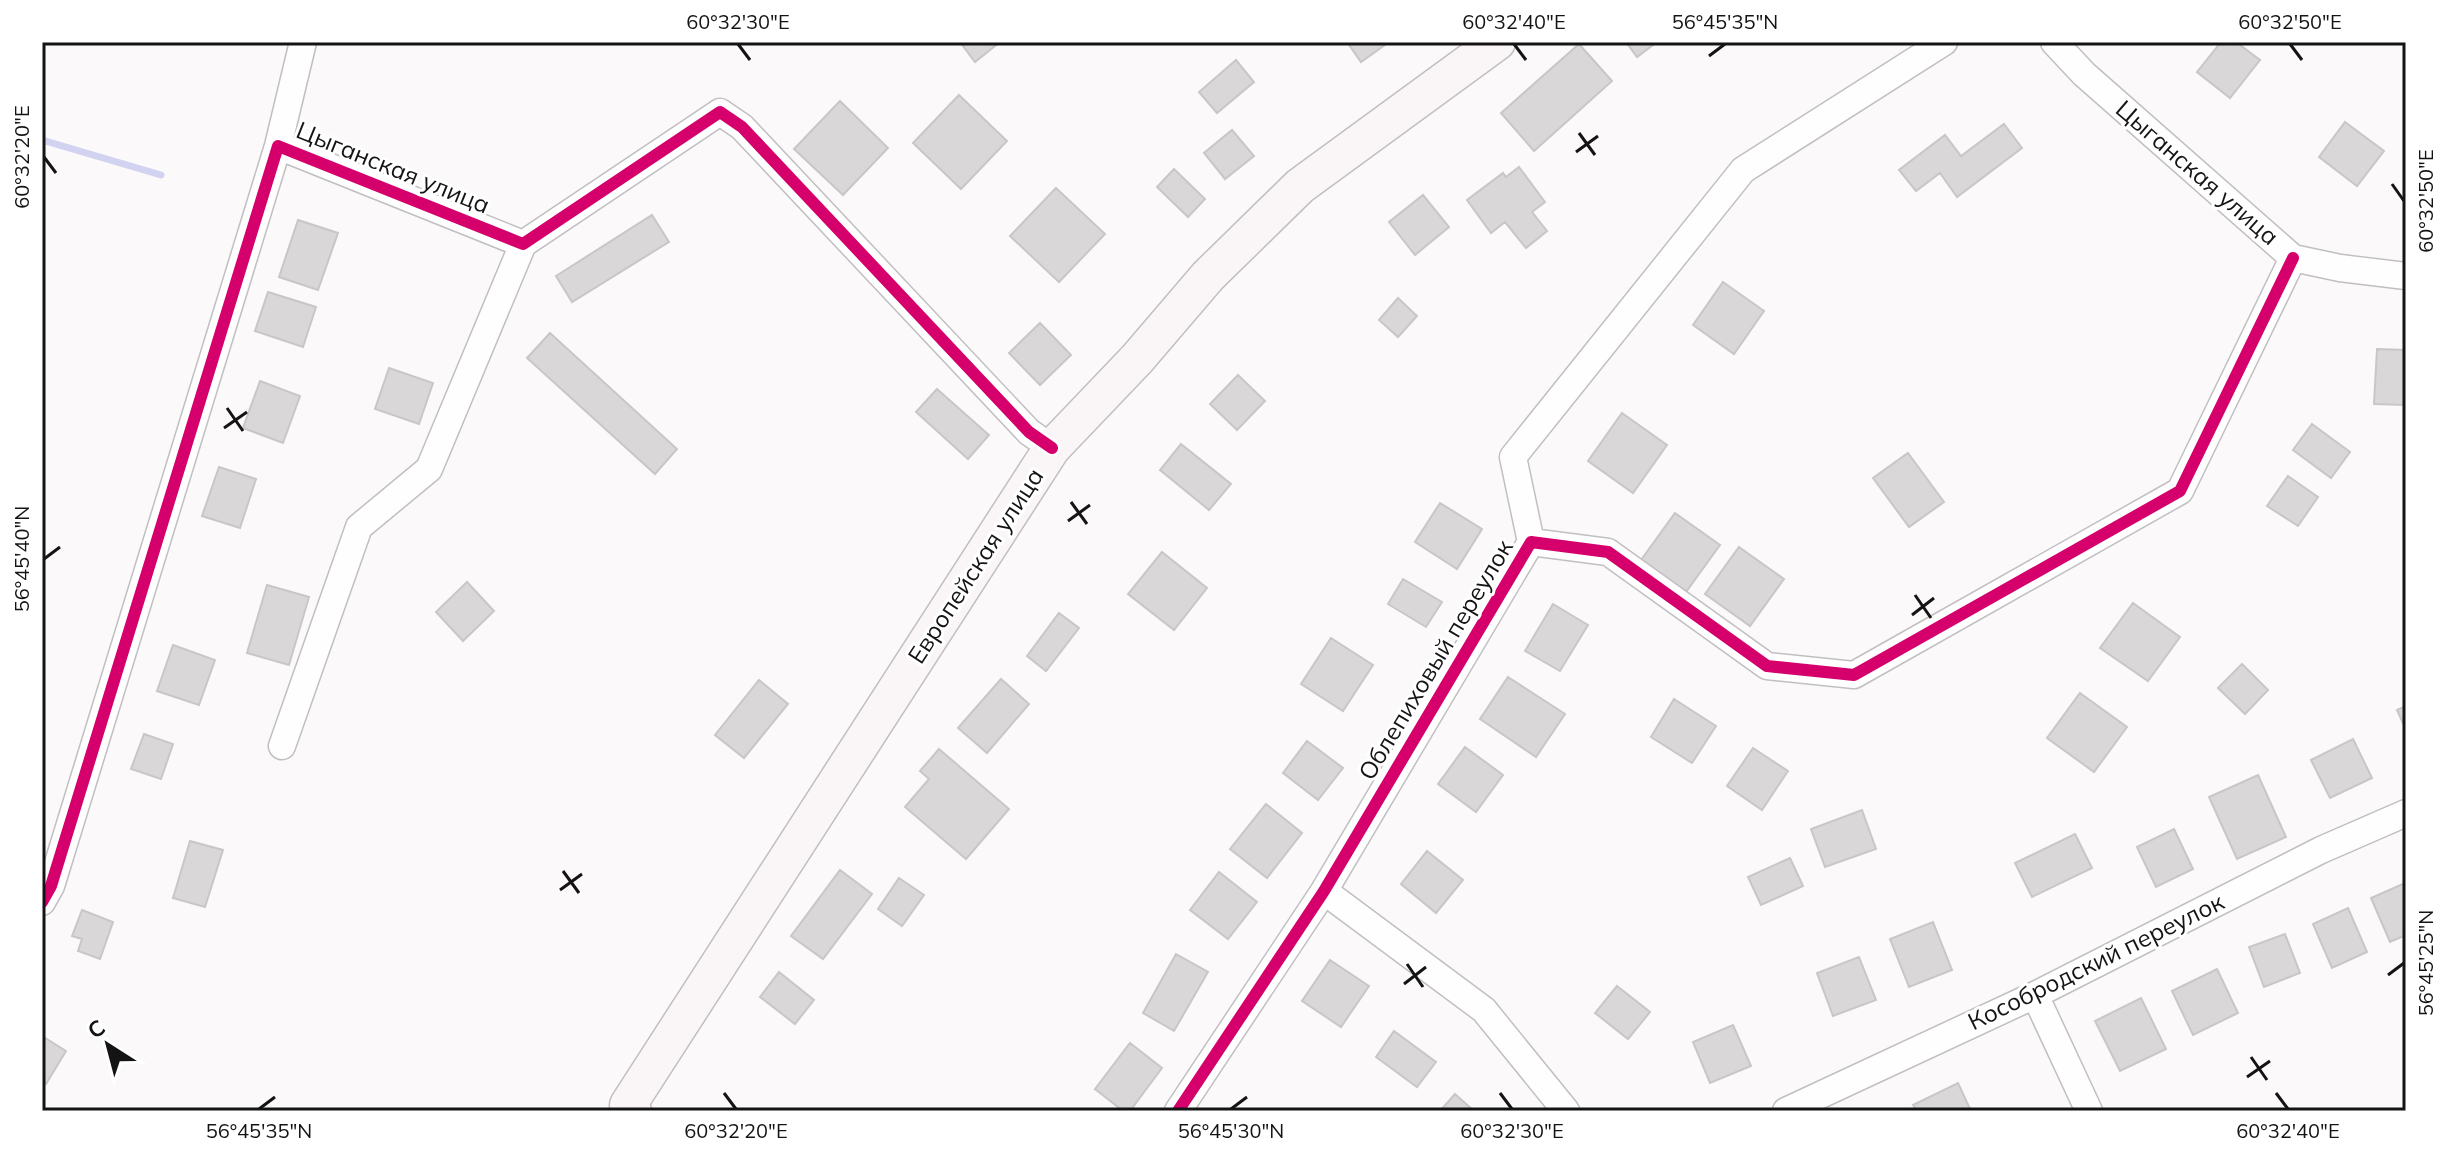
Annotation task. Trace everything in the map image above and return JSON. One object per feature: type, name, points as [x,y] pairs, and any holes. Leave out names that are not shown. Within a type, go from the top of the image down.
[{"type":"street","name":"Цыганская улица","points":[[42,902],[51,886],[278,146],[303,42]]},
{"type":"street","name":"Европейская улица","points":[[627,1109],[1052,448],[1137,359],[1208,276],[1300,186],[1497,42]]},
{"type":"street","points":[[1531,542],[1513,457],[1743,170],[1944,42]]},
{"type":"street","name":"Цыганская улица","points":[[2054,42],[2084,74],[2293,258],[2340,268],[2406,276]]},
{"type":"street","points":[[282,746],[359,527],[429,469],[523,244],[720,112],[742,127],[1029,432],[1052,448]]},
{"type":"street","name":"Цыганская улица","points":[[278,146],[523,244]]},
{"type":"street","name":"Облепиховый переулок","points":[[1178,1111],[1324,891],[1531,542],[1608,552],[1767,666],[1854,675],[2180,491],[2293,258]]},
{"type":"street","name":"Кособродский переулок","points":[[1786,1111],[2035,995],[2321,850],[2406,813]]},
{"type":"street","points":[[1324,891],[1484,1010],[1566,1111]]},
{"type":"street","points":[[2035,995],[2089,1111]]},
{"type":"building","points":[[960,42],[1000,42],[975,62]]},
{"type":"building","points":[[1347,42],[1389,42],[1361,62]]},
{"type":"building","points":[[1626,42],[1657,42],[1637,57]]},
{"type":"building","points":[[2221,42],[2236,42],[2260,60],[2230,98],[2197,72]]},
{"type":"building","points":[[1579,44],[1612,81],[1534,151],[1501,113]]},
{"type":"building","points":[[1236,60],[1254,82],[1217,113],[1199,92]]},
{"type":"building","points":[[959,95],[1007,141],[961,189],[913,143]]},
{"type":"building","points":[[840,101],[888,148],[843,195],[794,149]]},
{"type":"building","points":[[2345,122],[2384,151],[2357,186],[2319,157]]},
{"type":"building","points":[[2004,124],[2022,148],[1957,197],[1940,173],[1916,191],[1899,170],[1945,135],[1961,156]]},
{"type":"building","points":[[1232,130],[1254,156],[1225,179],[1204,153]]},
{"type":"building","points":[[1519,167],[1545,202],[1532,212],[1547,231],[1526,248],[1505,222],[1491,233],[1467,200],[1503,173],[1506,177]]},
{"type":"building","points":[[1174,169],[1205,199],[1188,217],[1157,187]]},
{"type":"building","points":[[1056,188],[1105,234],[1059,282],[1010,236]]},
{"type":"building","points":[[1423,195],[1449,227],[1415,255],[1389,222]]},
{"type":"building","points":[[652,215],[669,242],[572,302],[556,276]]},
{"type":"building","points":[[298,220],[338,233],[318,290],[279,277]]},
{"type":"building","points":[[1723,282],[1764,311],[1734,354],[1693,325]]},
{"type":"building","points":[[268,292],[316,307],[303,347],[255,331]]},
{"type":"building","points":[[1398,298],[1417,316],[1398,337],[1379,320]]},
{"type":"building","points":[[1040,323],[1071,355],[1040,385],[1009,353]]},
{"type":"building","points":[[550,333],[677,449],[655,474],[527,358]]},
{"type":"building","points":[[2377,349],[2406,350],[2406,405],[2374,404]]},
{"type":"building","points":[[389,368],[433,383],[419,424],[375,409]]},
{"type":"building","points":[[1238,375],[1265,401],[1237,430],[1210,404]]},
{"type":"building","points":[[260,381],[300,396],[283,443],[243,428]]},
{"type":"building","points":[[937,389],[989,435],[968,459],[916,412]]},
{"type":"building","points":[[1622,413],[1667,445],[1633,493],[1588,461]]},
{"type":"building","points":[[2312,424],[2350,452],[2331,478],[2293,450]]},
{"type":"building","points":[[1181,444],[1231,484],[1209,510],[1160,470]]},
{"type":"building","points":[[1908,453],[1944,502],[1909,527],[1873,478]]},
{"type":"building","points":[[219,467],[256,479],[240,528],[202,516]]},
{"type":"building","points":[[2288,476],[2318,497],[2298,526],[2267,506]]},
{"type":"building","points":[[1440,503],[1482,529],[1457,569],[1415,542]]},
{"type":"building","points":[[1675,513],[1720,545],[1686,592],[1641,560]]},
{"type":"building","points":[[1739,547],[1784,579],[1750,626],[1705,594]]},
{"type":"building","points":[[1162,552],[1207,588],[1174,630],[1128,594]]},
{"type":"building","points":[[1403,579],[1442,602],[1426,627],[1388,604]]},
{"type":"building","points":[[467,582],[494,611],[463,641],[436,612]]},
{"type":"building","points":[[267,585],[309,597],[289,665],[247,653]]},
{"type":"building","points":[[2133,603],[2180,637],[2148,681],[2100,648]]},
{"type":"building","points":[[1553,604],[1588,625],[1560,671],[1525,651]]},
{"type":"building","points":[[1059,613],[1079,628],[1046,671],[1027,656]]},
{"type":"building","points":[[1331,638],[1373,665],[1343,711],[1301,684]]},
{"type":"building","points":[[173,645],[215,660],[199,705],[157,691]]},
{"type":"building","points":[[2242,664],[2268,690],[2245,714],[2218,688]]},
{"type":"building","points":[[1508,677],[1565,714],[1536,757],[1480,719]]},
{"type":"building","points":[[1001,679],[1029,704],[987,753],[958,728]]},
{"type":"building","points":[[759,680],[788,704],[744,758],[715,735]]},
{"type":"building","points":[[2080,693],[2127,727],[2094,772],[2047,738]]},
{"type":"building","points":[[1674,699],[1716,726],[1692,763],[1651,737]]},
{"type":"building","points":[[2406,706],[2406,730],[2397,710]]},
{"type":"building","points":[[144,734],[173,744],[161,779],[131,769]]},
{"type":"building","points":[[2353,739],[2372,778],[2330,798],[2311,760]]},
{"type":"building","points":[[1307,741],[1343,768],[1318,800],[1283,773]]},
{"type":"building","points":[[1465,747],[1503,775],[1476,812],[1438,784]]},
{"type":"building","points":[[1753,748],[1788,771],[1762,810],[1727,786]]},
{"type":"building","points":[[939,749],[1009,809],[966,859],[905,807],[929,779],[920,771]]},
{"type":"building","points":[[2258,775],[2286,837],[2237,859],[2209,797]]},
{"type":"building","points":[[1266,804],[1302,833],[1267,878],[1230,849]]},
{"type":"building","points":[[1862,810],[1876,849],[1825,867],[1811,829]]},
{"type":"building","points":[[2174,829],[2193,869],[2156,887],[2137,847]]},
{"type":"building","points":[[2075,834],[2092,868],[2032,897],[2015,863]]},
{"type":"building","points":[[190,841],[223,850],[205,907],[173,898]]},
{"type":"building","points":[[1427,851],[1463,880],[1436,913],[1401,884]]},
{"type":"building","points":[[1790,858],[1803,886],[1761,905],[1748,877]]},
{"type":"building","points":[[840,870],[872,894],[823,959],[791,936]]},
{"type":"building","points":[[1219,872],[1257,902],[1228,939],[1190,910]]},
{"type":"building","points":[[899,878],[924,895],[902,926],[878,909]]},
{"type":"building","points":[[2405,883],[2406,935],[2390,942],[2371,898]]},
{"type":"building","points":[[2348,908],[2367,952],[2332,968],[2313,924]]},
{"type":"building","points":[[82,910],[113,922],[100,959],[78,951],[82,939],[72,936]]},
{"type":"building","points":[[1933,922],[1952,970],[1909,987],[1890,939]]},
{"type":"building","points":[[2285,934],[2300,973],[2264,987],[2249,947]]},
{"type":"building","points":[[1176,954],[1208,972],[1174,1031],[1143,1013]]},
{"type":"building","points":[[1859,957],[1876,1000],[1833,1016],[1817,973]]},
{"type":"building","points":[[1330,960],[1369,986],[1341,1027],[1302,1001]]},
{"type":"building","points":[[2217,969],[2238,1013],[2193,1035],[2172,991]]},
{"type":"building","points":[[779,972],[814,1000],[795,1024],[760,997]]},
{"type":"building","points":[[1617,986],[1650,1012],[1628,1039],[1595,1013]]},
{"type":"building","points":[[2141,998],[2166,1049],[2120,1071],[2095,1021]]},
{"type":"building","points":[[1733,1025],[1751,1066],[1710,1083],[1693,1042]]},
{"type":"building","points":[[1394,1031],[1436,1062],[1417,1087],[1376,1057]]},
{"type":"building","points":[[42,1036],[66,1051],[46,1084],[42,1081]]},
{"type":"building","points":[[1130,1043],[1162,1068],[1130,1111],[1123,1111],[1095,1089]]},
{"type":"building","points":[[1958,1083],[1971,1111],[1917,1111],[1913,1105]]},
{"type":"building","points":[[1455,1094],[1474,1111],[1440,1111]]},
{"type":"waterway","points":[[42,140],[161,175]]},
{"type":"cycle path","points":[[42,902],[51,886],[278,146],[523,244],[720,112],[742,127],[1029,432],[1052,448]]},
{"type":"cycle path","points":[[1178,1111],[1324,891],[1531,542],[1608,552],[1767,666],[1854,675],[2180,491],[2293,258]]}]
